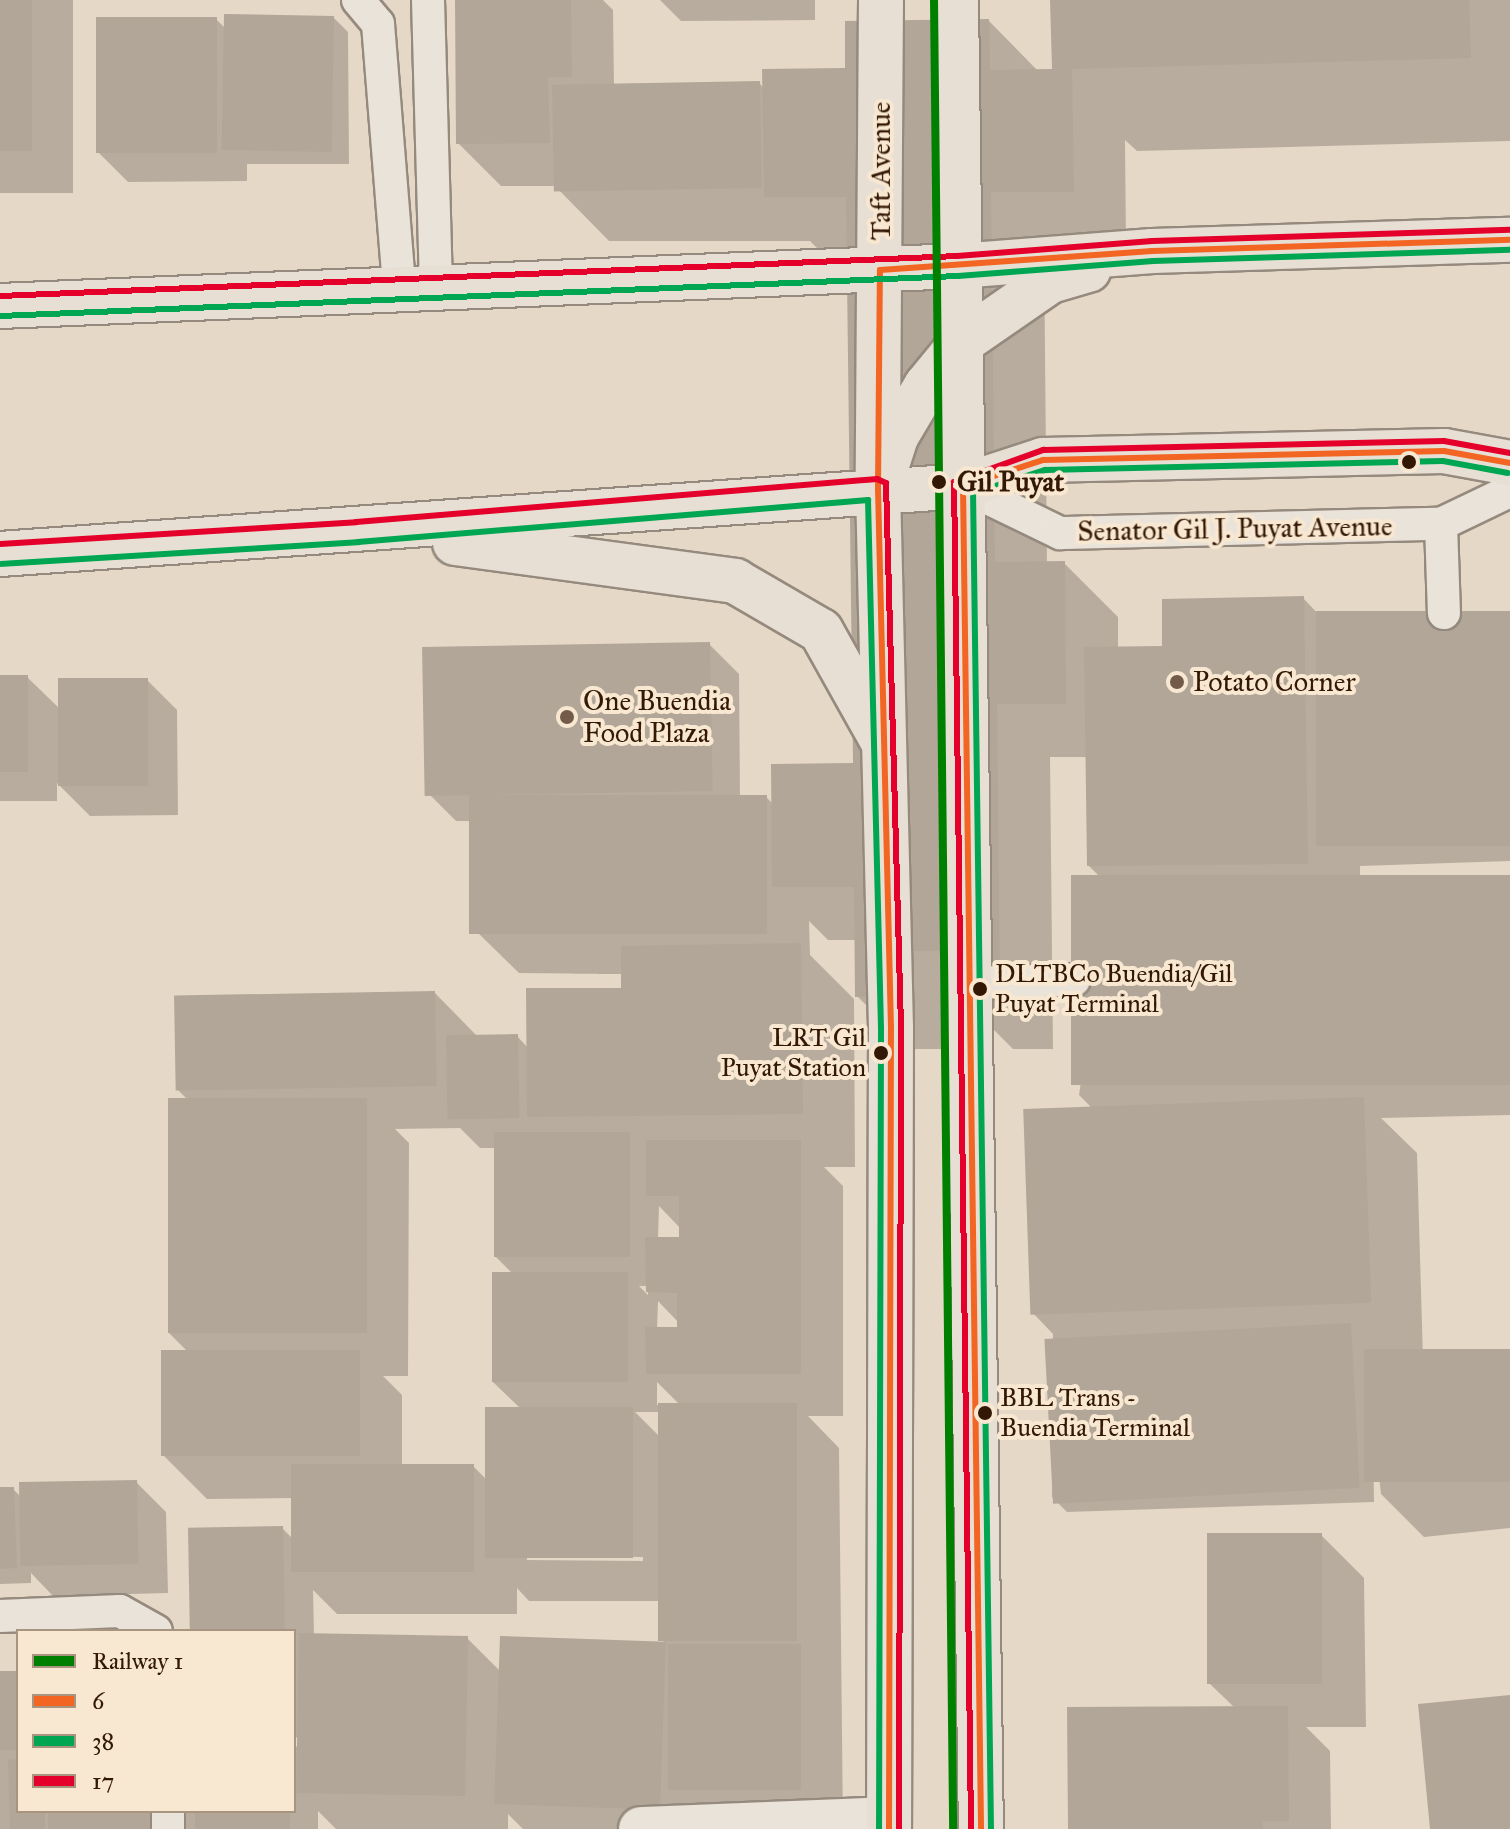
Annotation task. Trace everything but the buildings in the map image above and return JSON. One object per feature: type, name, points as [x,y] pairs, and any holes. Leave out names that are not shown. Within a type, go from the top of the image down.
[{"type":"main road","name":"Taft Avenue","points":[[881,0],[878,489],[887,750],[889,1824]]},
{"type":"main road","points":[[956,0],[981,1829]]},
{"type":"main road","points":[[0,306],[418,286],[880,270],[1152,251],[1510,240]]},
{"type":"main road","points":[[878,489],[897,435],[926,386],[962,342],[1050,281],[1152,251]]},
{"type":"main road","name":"Senator Gil J. Puyat Avenue","points":[[0,554],[357,532],[878,489],[963,486],[1043,460],[1444,451],[1510,463]]},
{"type":"main road","points":[[357,532],[735,581],[821,631],[887,750]]},
{"type":"street","points":[[641,1829],[889,1824]]},
{"type":"lane","points":[[358,0],[378,24],[418,286]]},
{"type":"lane","points":[[418,286],[428,0]]},
{"type":"lane","name":"Senator Gil J. Puyat Avenue","points":[[963,486],[1060,533],[1441,524],[1510,491]]},
{"type":"lane","points":[[1441,524],[1444,613]]},
{"type":"lane","points":[[968,983],[1074,980]]},
{"type":"lane","points":[[0,1616],[120,1611],[152,1629]]},
{"type":"rail line","name":"1","points":[[934,0],[953,1829]]},
{"type":"transit line","name":"17","points":[[0,296],[957,256],[1152,241],[1510,230]]},
{"type":"transit line","name":"6","points":[[889,1829],[891,1028],[878,489],[880,270],[1152,251],[1510,240]]},
{"type":"transit line","name":"38","points":[[0,316],[958,276],[1153,261],[1510,250]]},
{"type":"transit line","name":"17","points":[[971,1829],[954,482],[1043,450],[1444,441],[1510,453]]},
{"type":"transit line","name":"6","points":[[963,486],[1043,460],[1444,451],[1510,463]]},
{"type":"transit line","name":"38","points":[[991,1829],[973,493],[1045,470],[1443,461],[1508,473]]},
{"type":"transit line","name":"17","points":[[0,544],[356,522],[877,479],[886,483],[901,1028],[899,1829]]},
{"type":"transit line","name":"6","points":[[963,486],[981,1829]]},
{"type":"transit line","name":"38","points":[[1,564],[358,542],[868,500],[881,1028],[879,1829]]},
{"type":"place","name":"Gil Puyat","points":[[939,482]]},
{"type":"place","name":"Potato Corner","points":[[1177,682]]},
{"type":"place","name":"One Buendia Food Plaza","points":[[567,717]]},
{"type":"place","name":"DLTBCo Buendia/Gil Puyat Terminal","points":[[980,989]]},
{"type":"place","name":"LRT Gil Puyat Station","points":[[881,1053]]},
{"type":"place","name":"BBL Trans - Buendia Terminal","points":[[985,1413]]}]
